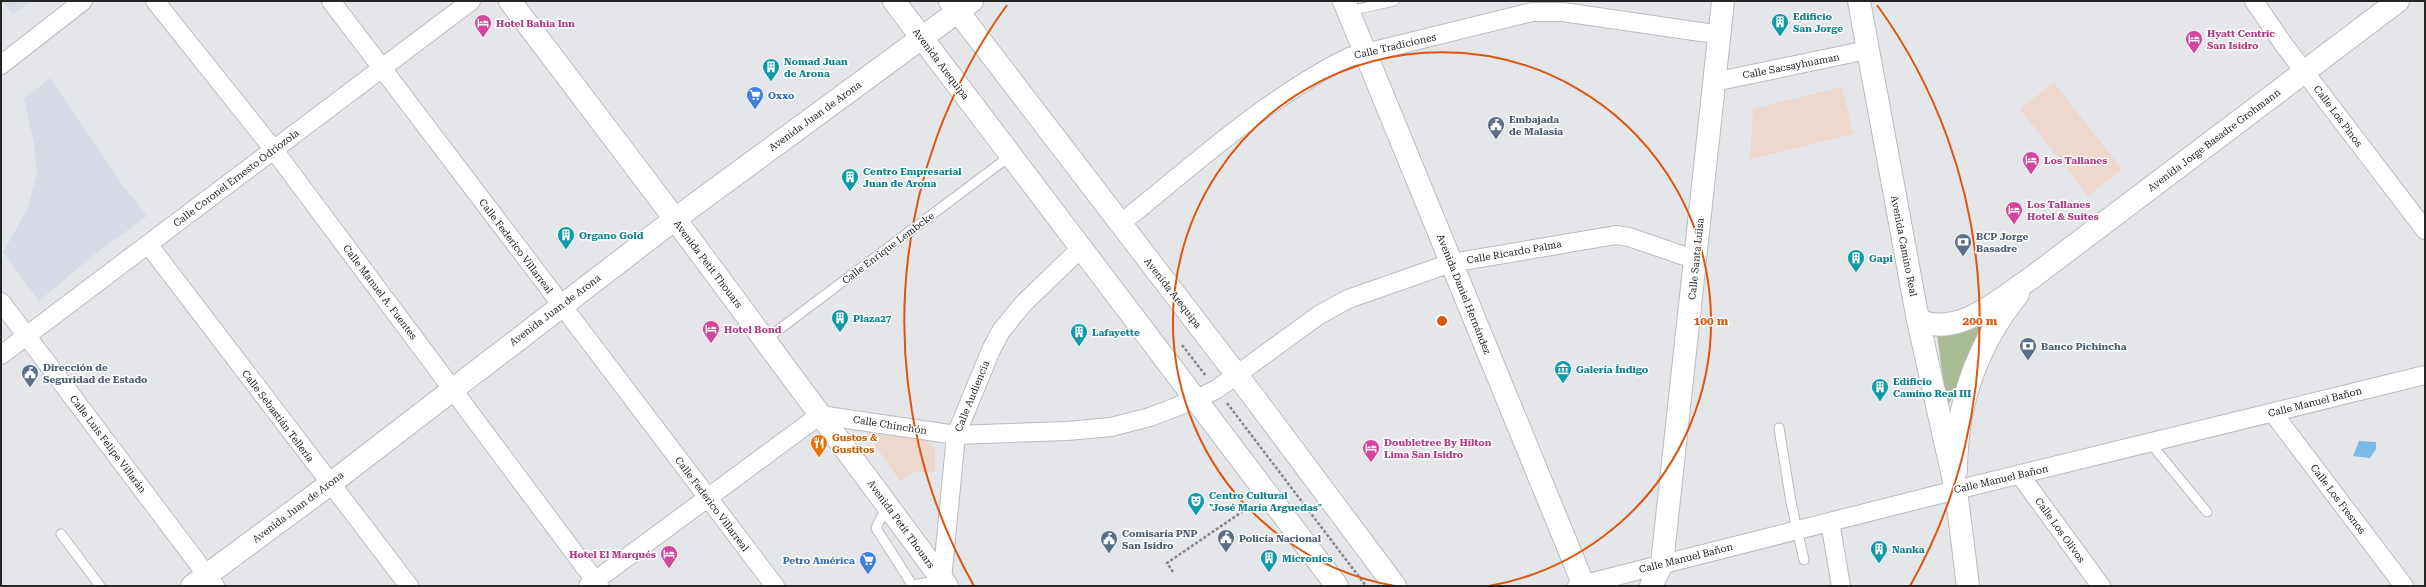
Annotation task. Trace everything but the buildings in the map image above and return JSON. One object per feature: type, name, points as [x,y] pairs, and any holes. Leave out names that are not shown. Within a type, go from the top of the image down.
[{"type":"street","points":[[1,65],[82,1]]},
{"type":"street","name":"Calle Manuel A. Fuentes","points":[[155,1],[274,150],[452,389],[594,584]]},
{"type":"street","name":"Calle Federico Villarreal","points":[[330,1],[382,66],[561,306],[775,586]]},
{"type":"street","name":"Calle Coronel Ernesto Odriozola","points":[[1,355],[274,150],[382,66],[471,1]]},
{"type":"street","name":"Avenida Petit Thouars","points":[[510,1],[675,219],[945,583]]},
{"type":"street","name":"Avenida Arequipa","points":[[894,1],[1337,586]]},
{"type":"street","name":"Calle Santa Luisa","points":[[1651,586],[1662,564],[1714,82],[1721,35],[1723,1]]},
{"type":"street","name":"Avenida Camino Real","points":[[1859,1],[1918,320],[1956,490]]},
{"type":"street","name":"Calle Los Pinos","points":[[2254,1],[2305,72],[2425,230]]},
{"type":"street","name":"Avenida Jorge Basadre Grohmann","points":[[1918,320],[1928,324],[1941,326],[1972,317],[2030,280],[2398,1]]},
{"type":"street","name":"Avenida Juan de Arona","points":[[205,582],[452,389],[675,219],[921,38],[960,4]]},
{"type":"street","name":"Avenida Arequipa","points":[[960,4],[1120,224],[1238,376],[1396,586]]},
{"type":"street","name":"Avenida Daniel Hernández","points":[[1346,6],[1582,585]]},
{"type":"street","name":"Calle Tradiciones","points":[[1120,224],[1269,106],[1330,66],[1349,57],[1532,12],[1545,7],[1563,12],[1623,19],[1721,35]]},
{"type":"street","name":"Calle Sacsayhuaman","points":[[1714,82],[1867,50]]},
{"type":"street","name":"Calle Ricardo Palma","points":[[1238,376],[1302,327],[1337,304],[1451,263],[1616,235],[1629,237],[1696,260]]},
{"type":"street","name":"Calle Sebastián Tellería","points":[[148,244],[409,586]]},
{"type":"street","name":"Calle Audiencia","points":[[945,583],[956,435],[1001,331],[1023,304],[1081,248]]},
{"type":"street","name":"Avenida Jorge Basadre Grohmann","points":[[1956,490],[1956,444],[1964,399],[1979,356],[2001,315],[2030,280]]},
{"type":"street","name":"Calle Luis Felipe Villarán","points":[[1,302],[205,582]]},
{"type":"street","name":"Calle Manuel Bañon","points":[[1582,585],[1956,490],[2150,444],[2425,375]]},
{"type":"street","name":"Calle Chinchón","points":[[820,414],[956,435],[1067,431],[1111,427],[1150,417],[1197,400],[1238,376]]},
{"type":"street","name":"Calle Los Fresnos","points":[[2273,413],[2404,586]]},
{"type":"street","points":[[594,584],[707,496],[820,414]]},
{"type":"street","name":"Calle Los Olivos","points":[[2020,475],[2101,586]]},
{"type":"street","points":[[1956,490],[1968,586]]},
{"type":"street","points":[[1830,522],[1841,586]]},
{"type":"lane","points":[[1346,6],[1394,1]]},
{"type":"lane","name":"Calle Enrique Lembcke","points":[[765,340],[1010,156]]},
{"type":"lane","points":[[1779,428],[1797,530],[1804,560]]},
{"type":"lane","points":[[2150,444],[2207,512]]},
{"type":"lane","points":[[61,534],[100,586]]},
{"type":"path","points":[[1173,572],[1168,563],[1268,494]]},
{"type":"shaded area","points":[[2,1],[31,1],[13,14]]},
{"type":"shaded area","points":[[50,78],[121,183],[147,216],[99,251],[39,301],[3,252],[27,210],[37,173],[34,143],[24,99]]},
{"type":"shaded area","points":[[2054,83],[2122,169],[2088,196],[2020,109]]},
{"type":"shaded area","points":[[1842,87],[1853,134],[1750,159],[1753,109]]},
{"type":"shaded area","points":[[865,431],[927,441],[935,450],[935,472],[914,472],[900,481]]},
{"type":"green space","points":[[1998,307],[1947,408],[1937,334]]},
{"type":"water","points":[[2359,441],[2376,442],[2376,449],[2370,458],[2353,456]]},
{"type":"place","name":"Edificio San Jorge","points":[[1780,37]]},
{"type":"place","name":"Hotel Bahia Inn","points":[[483,38]]},
{"type":"place","name":"Hyatt Centric San Isidro","points":[[2194,54]]},
{"type":"place","name":"Nomad Juan de Arona","points":[[771,82]]},
{"type":"place","name":"Oxxo","points":[[755,110]]},
{"type":"place","name":"Embajada de Malasia","points":[[1496,140]]},
{"type":"place","name":"Los Tallanes","points":[[2031,175]]},
{"type":"place","name":"Centro Empresarial Juan de Arona","points":[[850,192]]},
{"type":"place","name":"Los Tallanes Hotel & Suites","points":[[2014,225]]},
{"type":"place","name":"Organo Gold","points":[[566,250]]},
{"type":"place","name":"BCP Jorge Basadre","points":[[1963,257]]},
{"type":"place","name":"Gapi","points":[[1856,273]]},
{"type":"place","name":"Plaza27","points":[[840,333]]},
{"type":"place","name":"Hotel Bond","points":[[711,344]]},
{"type":"place","name":"Lafayette","points":[[1079,347]]},
{"type":"place","name":"Banco Pichincha","points":[[2028,361]]},
{"type":"place","name":"Galería Índigo","points":[[1563,384]]},
{"type":"place","name":"Dirección de Seguridad de Estado","points":[[30,388]]},
{"type":"place","name":"Edificio Camino Real III","points":[[1880,402]]},
{"type":"place","name":"Gustos & Gustitos","points":[[819,458]]},
{"type":"place","name":"Doubletree By Hilton Lima San Isidro","points":[[1371,463]]},
{"type":"place","name":"Centro Cultural \"José María Arguedas\"","points":[[1196,516]]},
{"type":"place","name":"Policía Nacional","points":[[1226,553]]},
{"type":"place","name":"Comisaría PNP San Isidro","points":[[1109,554]]},
{"type":"place","name":"Nanka","points":[[1879,564]]},
{"type":"place","name":"Hotel El Marqués","points":[[669,569]]},
{"type":"place","name":"Micronics","points":[[1269,573]]},
{"type":"place","name":"Petro América","points":[[868,575]]}]
